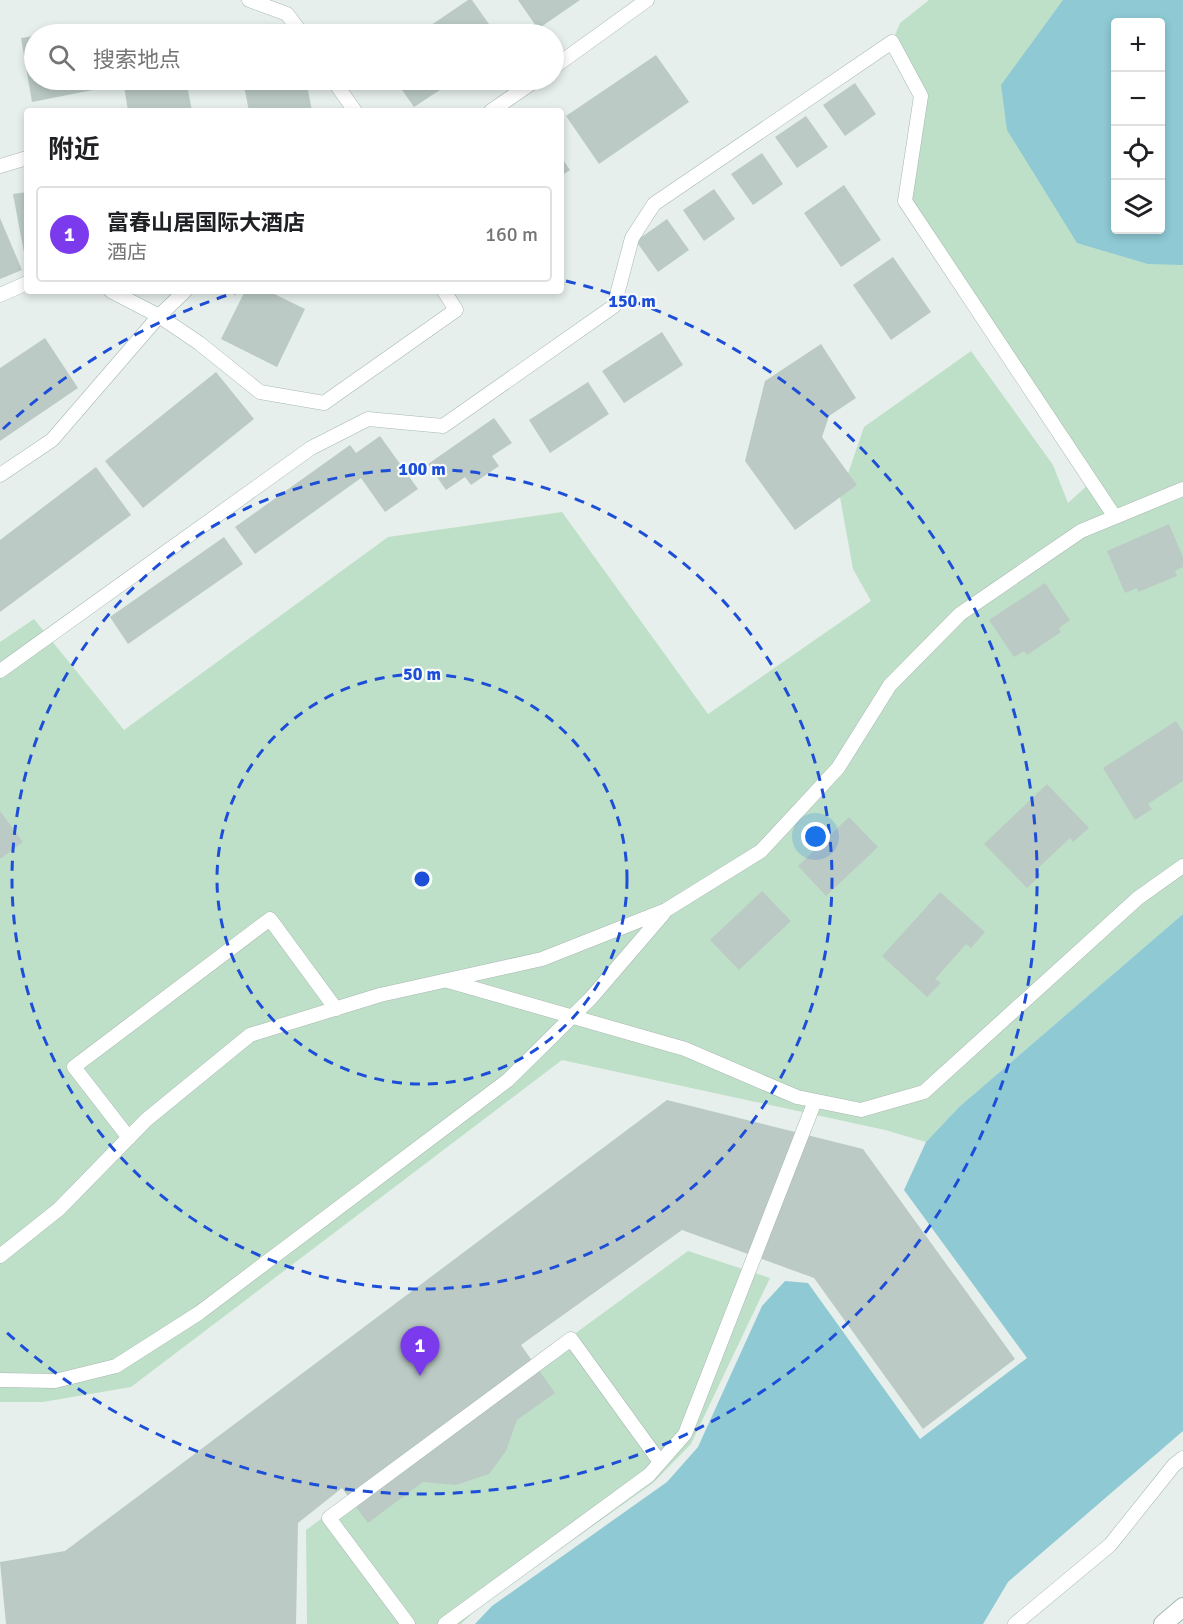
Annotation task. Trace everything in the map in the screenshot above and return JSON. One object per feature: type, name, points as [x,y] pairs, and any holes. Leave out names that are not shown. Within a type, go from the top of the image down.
[{"type":"street","points":[[1163,1624],[1183,1607]]},
{"type":"lane","points":[[249,0],[287,14],[294,24]]},
{"type":"lane","points":[[564,60],[647,0]]},
{"type":"lane","points":[[0,671],[311,448],[368,419],[443,426],[547,354],[614,306],[632,238],[654,204],[891,42],[921,96],[905,201],[1115,517]]},
{"type":"lane","points":[[340,90],[353,108]]},
{"type":"lane","points":[[495,108],[521,90]]},
{"type":"lane","points":[[0,166],[24,159]]},
{"type":"lane","points":[[0,295],[24,284]]},
{"type":"lane","points":[[117,294],[159,316],[200,343],[260,392],[324,403],[456,310],[446,294]]},
{"type":"lane","points":[[0,475],[52,440],[159,316],[182,294]]},
{"type":"lane","points":[[0,1256],[59,1209],[146,1120],[249,1035],[380,995],[542,958],[666,910],[761,851],[838,768],[890,685],[960,614],[1081,531],[1183,489]]},
{"type":"lane","points":[[446,980],[686,1049],[797,1097],[861,1110],[924,1092],[1138,898],[1183,866]]},
{"type":"lane","points":[[0,1380],[56,1381],[116,1366],[199,1313],[508,1080],[591,998],[666,910]]},
{"type":"lane","points":[[129,1138],[74,1066],[270,919],[336,1009]]},
{"type":"lane","points":[[445,1624],[649,1475],[685,1434],[815,1101]]},
{"type":"lane","points":[[408,1624],[329,1518],[571,1339],[660,1462]]},
{"type":"lane","points":[[1016,1624],[1110,1545],[1174,1465],[1183,1458]]},
{"type":"green space","points":[[929,0],[1183,0],[1183,914],[959,1107],[926,1142],[885,1130],[562,1060],[131,1387],[43,1402],[0,1402],[0,642],[34,619],[124,730],[388,537],[562,512],[708,714],[871,601],[853,569],[840,497],[864,427],[971,351],[1053,465],[1068,503],[1091,482],[905,201],[921,96],[892,42],[900,23]]},
{"type":"green space","points":[[688,1251],[770,1278],[691,1444],[653,1483],[475,1610],[461,1624],[307,1624],[306,1530]]},
{"type":"water","points":[[1063,0],[1183,0],[1183,265],[1148,264],[1077,243],[1007,130],[1001,85]]},
{"type":"water","points":[[1183,914],[1183,1431],[1008,1582],[983,1624],[475,1624],[492,1606],[667,1482],[698,1447],[762,1306],[785,1281],[808,1283],[920,1439],[1027,1358],[904,1190],[926,1142],[959,1107]]},
{"type":"building","points":[[468,0],[472,0],[489,24],[433,24]]},
{"type":"building","points":[[518,0],[580,0],[545,24],[535,24]]},
{"type":"building","points":[[21,38],[24,38],[24,55]]},
{"type":"building","points":[[656,55],[689,102],[599,164],[566,116]]},
{"type":"building","points":[[855,83],[876,114],[845,136],[823,105]]},
{"type":"building","points":[[30,90],[93,90],[32,102]]},
{"type":"building","points":[[125,90],[188,90],[191,108],[128,108]]},
{"type":"building","points":[[245,90],[308,90],[311,108],[248,108]]},
{"type":"building","points":[[402,90],[440,90],[414,107]]},
{"type":"building","points":[[806,116],[828,147],[797,168],[775,137]]},
{"type":"building","points":[[762,153],[783,184],[753,205],[731,174]]},
{"type":"building","points":[[564,161],[570,170],[564,174]]},
{"type":"building","points":[[844,185],[881,240],[841,267],[804,213]]},
{"type":"building","points":[[714,189],[735,219],[704,241],[683,210]]},
{"type":"building","points":[[24,192],[24,253],[13,194]]},
{"type":"building","points":[[0,218],[22,270],[0,279]]},
{"type":"building","points":[[667,219],[689,250],[658,272],[636,241]]},
{"type":"building","points":[[893,257],[931,312],[891,340],[853,285]]},
{"type":"building","points":[[244,294],[274,294],[305,309],[277,367],[221,339]]},
{"type":"building","points":[[662,332],[683,365],[624,403],[602,371]]},
{"type":"building","points":[[45,338],[78,388],[0,441],[0,368]]},
{"type":"building","points":[[821,344],[856,398],[829,416],[822,437],[857,485],[795,530],[745,461],[765,381]]},
{"type":"building","points":[[216,372],[254,419],[143,508],[105,461]]},
{"type":"building","points":[[588,382],[609,414],[550,453],[529,420]]},
{"type":"building","points":[[494,418],[512,443],[492,456],[499,466],[471,485],[465,477],[446,490],[428,464]]},
{"type":"building","points":[[380,436],[418,489],[385,512],[361,478],[255,554],[235,527],[350,445],[356,453]]},
{"type":"building","points":[[96,467],[131,515],[0,612],[0,540]]},
{"type":"building","points":[[1169,524],[1183,557],[1183,567],[1175,571],[1177,576],[1138,592],[1137,588],[1125,593],[1107,551]]},
{"type":"building","points":[[224,537],[243,564],[128,644],[110,617]]},
{"type":"building","points":[[1045,583],[1070,620],[1059,628],[1061,632],[1027,655],[1024,651],[1014,657],[989,620]]},
{"type":"building","points":[[1176,721],[1183,732],[1183,781],[1148,804],[1152,809],[1135,820],[1103,768]]},
{"type":"building","points":[[1047,784],[1089,828],[1073,842],[1070,838],[1036,870],[1041,875],[1027,888],[984,844]]},
{"type":"building","points":[[0,811],[23,842],[0,859]]},
{"type":"building","points":[[849,817],[878,847],[826,896],[798,866]]},
{"type":"building","points":[[762,891],[791,921],[739,970],[710,940]]},
{"type":"building","points":[[940,892],[985,932],[971,948],[966,944],[935,979],[941,983],[927,997],[882,956]]},
{"type":"building","points":[[667,1100],[863,1149],[1015,1359],[923,1429],[814,1278],[682,1230],[521,1345],[555,1393],[517,1420],[506,1451],[489,1474],[456,1485],[423,1482],[368,1523],[342,1488],[298,1523],[296,1624],[6,1624],[0,1562],[65,1551]]},
{"type":"place","name":"富春山居国际大酒店","points":[[420,1376]]}]
